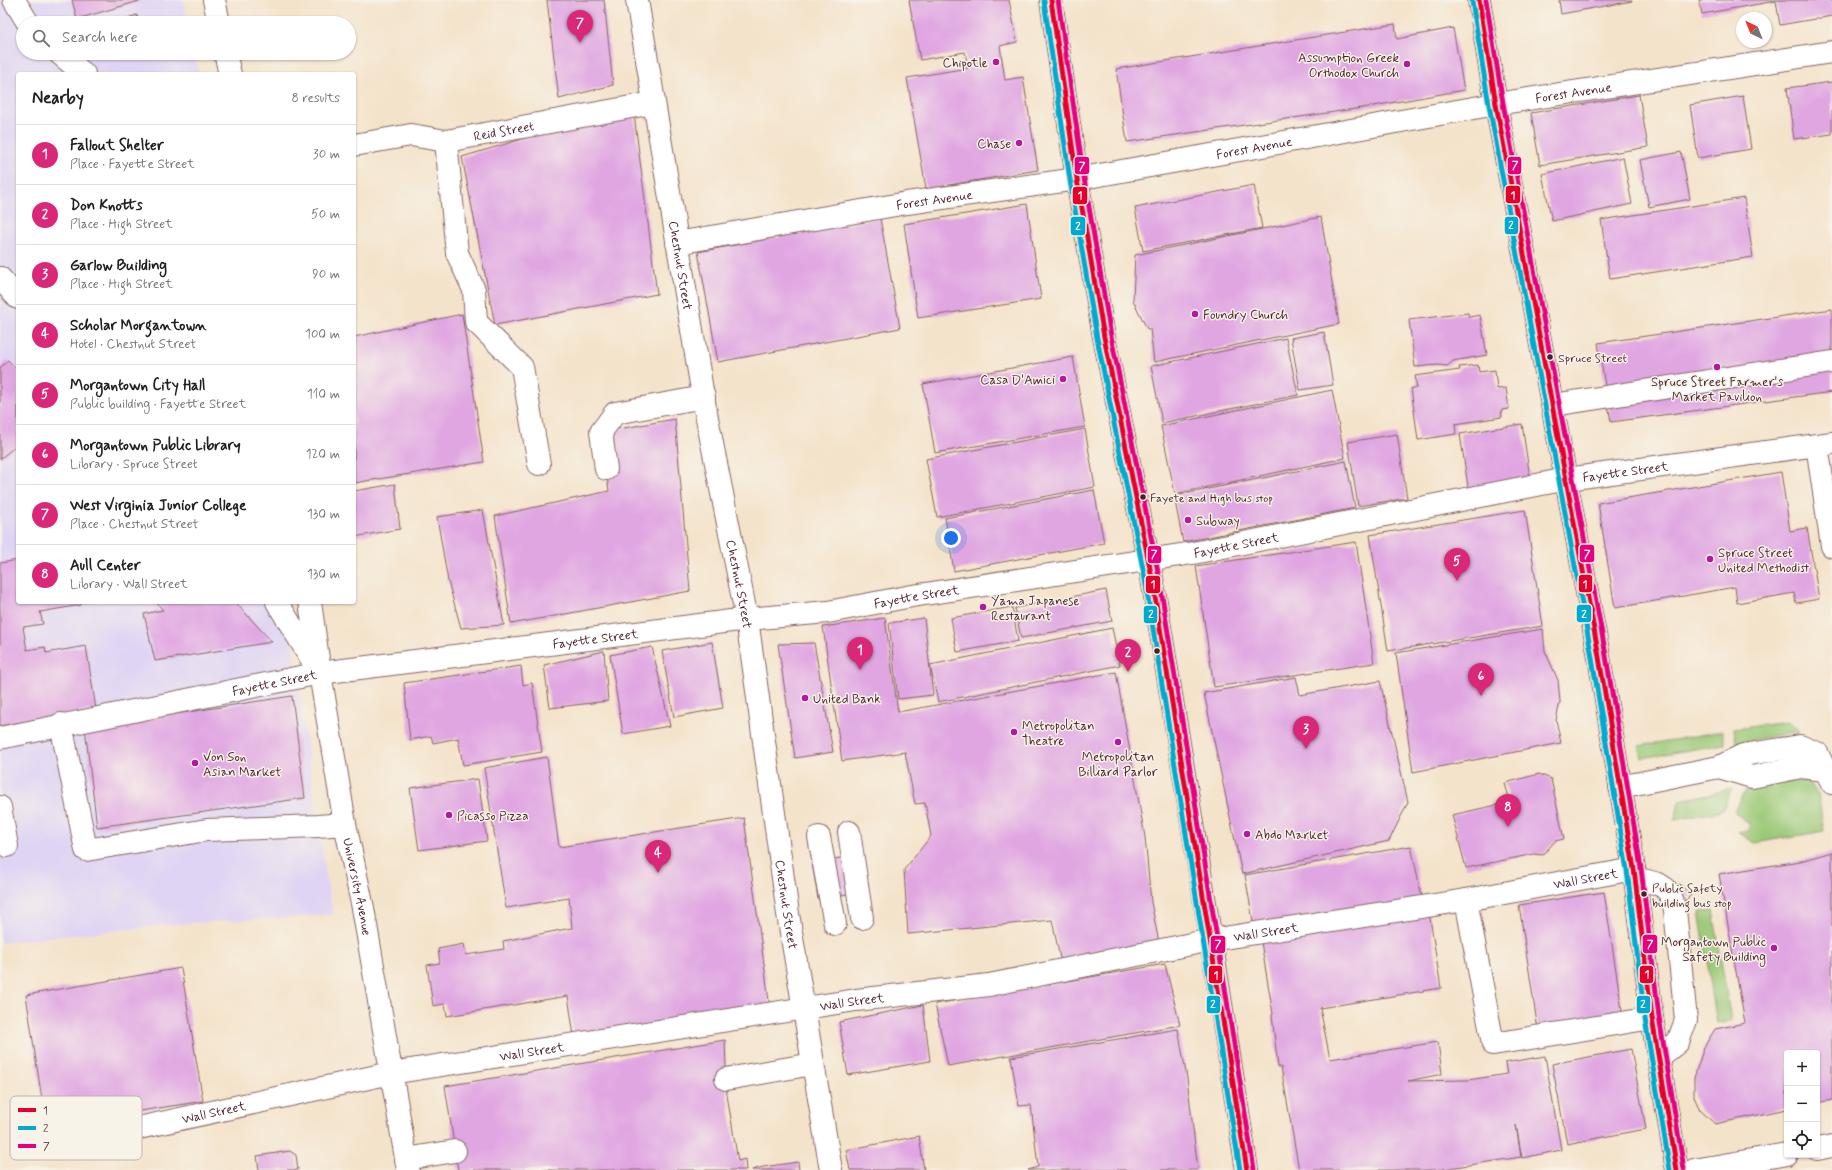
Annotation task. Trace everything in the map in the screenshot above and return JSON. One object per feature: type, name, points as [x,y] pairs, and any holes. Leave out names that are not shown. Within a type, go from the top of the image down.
[{"type":"street","points":[[14,0],[24,16]]},
{"type":"street","points":[[214,0],[217,16]]},
{"type":"street","name":"Chestnut Street","points":[[637,0],[653,103],[704,397],[746,620],[788,914],[831,1170]]},
{"type":"street","points":[[1051,0],[1104,337],[1148,560],[1212,940],[1247,1170]]},
{"type":"street","points":[[1479,0],[1496,104],[1598,651],[1635,873],[1652,1018],[1677,1170]]},
{"type":"street","name":"Forest Avenue","points":[[677,243],[907,203],[1078,179],[1496,104],[1832,52]]},
{"type":"street","points":[[67,60],[82,72]]},
{"type":"street","points":[[227,60],[230,72]]},
{"type":"street","name":"Reid Street","points":[[356,146],[411,135],[446,141],[653,103]]},
{"type":"street","points":[[446,141],[456,253],[474,290],[476,322],[522,367],[539,464]]},
{"type":"street","points":[[0,278],[16,296]]},
{"type":"street","points":[[1553,405],[1832,362]]},
{"type":"street","points":[[606,469],[600,432],[615,413],[704,397]]},
{"type":"street","points":[[1825,444],[1832,546]]},
{"type":"street","name":"Fayette Street","points":[[0,738],[61,724],[320,672],[746,620],[828,612],[912,596],[1193,553],[1567,479],[1825,444]]},
{"type":"street","points":[[278,604],[320,672]]},
{"type":"street","name":"University Avenue","points":[[310,604],[345,824],[363,908],[407,1165]]},
{"type":"street","points":[[61,724],[86,850],[207,830],[345,824]]},
{"type":"street","points":[[1620,787],[1719,767],[1752,777],[1801,767],[1828,777]]},
{"type":"street","points":[[0,807],[7,846]]},
{"type":"street","points":[[834,834],[848,921],[834,834]]},
{"type":"street","points":[[1635,873],[1664,886],[1672,895],[1675,910],[1686,1020],[1678,1042],[1659,1058]]},
{"type":"street","name":"Wall Street","points":[[142,1127],[391,1073],[856,1000],[989,984],[1212,940],[1635,873]]},
{"type":"street","points":[[1466,900],[1493,1044],[1652,1018]]},
{"type":"street","points":[[726,1079],[813,1064]]},
{"type":"street","points":[[1820,1148],[1832,1146]]},
{"type":"street","points":[[407,1165],[455,1150]]},
{"type":"street","points":[[1694,1170],[1784,1155]]},
{"type":"shaded area","points":[[0,0],[183,0],[186,16],[16,16],[16,60],[196,60],[199,72],[16,72],[16,604],[287,604],[318,826],[333,915],[176,924],[0,943]]},
{"type":"green space","points":[[1787,722],[1800,731],[1736,743],[1734,729]]},
{"type":"green space","points":[[1722,731],[1725,744],[1642,758],[1639,746]]},
{"type":"green space","points":[[1791,778],[1807,781],[1818,794],[1824,831],[1755,843],[1738,833],[1748,831],[1750,823],[1746,822],[1734,811],[1748,786]]},
{"type":"green space","points":[[1732,789],[1722,811],[1674,820],[1681,800]]},
{"type":"green space","points":[[1713,910],[1731,1021],[1717,1023],[1699,911]]},
{"type":"building","points":[[72,0],[143,0],[87,16],[76,16]]},
{"type":"building","points":[[547,0],[604,0],[613,85],[559,99]]},
{"type":"building","points":[[909,0],[1009,0],[1017,42],[1000,46],[1005,80],[1023,77],[1038,170],[926,189],[907,78],[968,68],[965,52],[920,60]]},
{"type":"building","points":[[1559,0],[1632,0],[1632,1],[1561,14]]},
{"type":"building","points":[[1699,0],[1832,0],[1832,16],[1780,25],[1776,1],[1702,14]]},
{"type":"building","points":[[1395,24],[1397,39],[1453,28],[1464,90],[1362,108],[1127,142],[1116,69]]},
{"type":"building","points":[[1832,82],[1832,134],[1794,139],[1787,88]]},
{"type":"building","points":[[1639,95],[1648,147],[1540,165],[1531,113]]},
{"type":"building","points":[[1743,96],[1751,149],[1698,158],[1690,105]]},
{"type":"building","points":[[634,114],[657,294],[495,325],[462,157],[566,126]]},
{"type":"building","points":[[1681,152],[1690,199],[1649,207],[1640,160]]},
{"type":"building","points":[[1623,157],[1632,204],[1552,221],[1542,174]]},
{"type":"building","points":[[1254,185],[1262,228],[1143,251],[1135,208]]},
{"type":"building","points":[[1744,198],[1753,257],[1610,279],[1601,220]]},
{"type":"building","points":[[1027,204],[1041,299],[918,318],[904,224]]},
{"type":"building","points":[[1321,217],[1339,324],[1154,362],[1150,329],[1147,329],[1133,300],[1135,255]]},
{"type":"building","points":[[880,218],[900,328],[718,362],[698,252]]},
{"type":"building","name":"Spruce Street Farmer's Market Pavilion","points":[[1832,309],[1832,392],[1611,422],[1598,343]]},
{"type":"building","points":[[1468,313],[1469,317],[1480,315],[1487,355],[1453,361],[1447,366],[1438,365],[1415,367],[1409,320]]},
{"type":"building","points":[[462,314],[484,462],[356,483],[356,337]]},
{"type":"building","points":[[1324,332],[1333,385],[1300,390],[1291,338]]},
{"type":"building","points":[[1286,338],[1298,395],[1162,423],[1151,366]]},
{"type":"building","points":[[1073,357],[1085,427],[935,453],[923,384]]},
{"type":"building","points":[[8,360],[16,369],[16,446],[0,459],[0,368]]},
{"type":"building","points":[[1478,365],[1479,372],[1495,370],[1497,389],[1506,388],[1509,409],[1501,410],[1502,417],[1455,424],[1456,434],[1418,440],[1411,388],[1417,388],[1415,376],[1460,370],[1459,367]]},
{"type":"building","points":[[1332,390],[1345,458],[1175,494],[1161,426]]},
{"type":"building","points":[[675,419],[690,591],[511,624],[495,516],[609,491],[601,432]]},
{"type":"building","points":[[1522,424],[1530,478],[1469,493],[1460,434]]},
{"type":"building","points":[[1085,429],[1095,487],[937,517],[926,459]]},
{"type":"building","points":[[1397,434],[1407,498],[1358,506],[1348,442]]},
{"type":"building","points":[[1346,461],[1355,508],[1183,542],[1174,496]]},
{"type":"building","name":"Spruce Street United Methodist","points":[[1781,472],[1790,531],[1807,528],[1819,599],[1796,603],[1794,593],[1737,603],[1735,587],[1615,608],[1598,503]]},
{"type":"building","points":[[395,484],[400,529],[356,537],[356,491]]},
{"type":"building","points":[[1094,490],[1104,543],[954,571],[945,518]]},
{"type":"building","points":[[483,510],[504,625],[461,628],[448,581],[437,517]]},
{"type":"building","points":[[1525,510],[1543,626],[1388,651],[1370,535]]},
{"type":"building","points":[[1356,542],[1374,663],[1214,687],[1196,566]]},
{"type":"building","points":[[16,560],[16,604],[81,604],[40,612],[43,624],[23,627],[27,650],[45,647],[46,653],[86,646],[96,709],[0,726],[0,563]]},
{"type":"building","points":[[1106,590],[1112,621],[1021,638],[1015,608]]},
{"type":"building","points":[[158,604],[237,604],[272,642],[155,661],[144,614],[163,610]]},
{"type":"building","points":[[1012,607],[1018,641],[957,652],[951,618]]},
{"type":"building","points":[[885,618],[898,712],[1116,672],[1145,837],[1151,902],[1159,943],[1061,963],[1052,920],[908,934],[904,870],[931,836],[925,803],[915,804],[905,752],[842,761],[823,627]]},
{"type":"building","points":[[924,618],[933,695],[898,699],[889,623]]},
{"type":"building","points":[[1112,628],[1120,665],[938,702],[930,665]]},
{"type":"building","points":[[1543,629],[1545,651],[1558,680],[1560,702],[1556,720],[1561,743],[1413,772],[1396,653]]},
{"type":"building","points":[[712,642],[723,708],[674,717],[662,651]]},
{"type":"building","name":"United Bank","points":[[814,643],[833,752],[795,758],[778,644]]},
{"type":"building","points":[[652,647],[670,726],[623,734],[610,655]]},
{"type":"building","points":[[604,651],[608,701],[550,708],[544,665]]},
{"type":"building","points":[[521,666],[523,685],[532,683],[542,752],[463,765],[458,738],[433,743],[431,736],[410,740],[404,683]]},
{"type":"building","points":[[1296,677],[1300,695],[1380,681],[1408,802],[1389,841],[1242,874],[1204,693]]},
{"type":"building","name":"Von Son Asian Market","points":[[292,696],[305,798],[97,827],[85,728]]},
{"type":"building","points":[[547,757],[559,847],[744,818],[770,1008],[574,1036],[568,996],[447,1016],[445,1004],[433,1006],[427,965],[440,963],[438,949],[464,944],[466,955],[504,949],[503,941],[572,928],[569,898],[506,908],[484,768]]},
{"type":"building","points":[[1539,774],[1551,779],[1564,839],[1555,841],[1543,855],[1534,854],[1466,868],[1452,815],[1510,802],[1505,783]]},
{"type":"building","name":"Picasso Pizza","points":[[478,779],[487,841],[419,850],[410,788]]},
{"type":"building","points":[[1411,846],[1423,902],[1254,927],[1245,875]]},
{"type":"building","name":"Morgantown Public Safety Building","points":[[1832,852],[1832,1100],[1820,1102],[1820,1050],[1784,1050],[1784,1110],[1715,1124],[1700,1110],[1694,1097],[1694,1078],[1704,1047],[1715,1029],[1745,1023],[1719,874],[1800,861]]},
{"type":"building","points":[[855,856],[860,892],[818,899],[812,862]]},
{"type":"building","points":[[1679,884],[1691,895],[1685,901],[1674,890]]},
{"type":"building","points":[[1604,892],[1623,1017],[1538,1030],[1519,905]]},
{"type":"building","points":[[1429,912],[1441,988],[1320,1008],[1330,1059],[1438,1042],[1442,1074],[1408,1081],[1468,1080],[1507,1074],[1505,1063],[1545,1056],[1561,1150],[1522,1158],[1516,1125],[1521,1157],[1436,1170],[1299,1170],[1281,1067],[1278,1067],[1273,1014],[1261,942]]},
{"type":"building","points":[[1165,964],[1180,1025],[948,1066],[935,1004]]},
{"type":"building","points":[[181,968],[203,1101],[142,1111],[142,1096],[41,1096],[26,995]]},
{"type":"building","points":[[923,1005],[930,1061],[848,1075],[839,1022]]},
{"type":"building","points":[[1178,1029],[1187,1078],[1198,1170],[1028,1170],[1038,1167],[1031,1105],[1019,1106],[1011,1057]]},
{"type":"building","points":[[725,1040],[727,1095],[738,1161],[745,1159],[746,1170],[458,1170],[445,1086]]},
{"type":"building","points":[[1631,1049],[1646,1129],[1567,1144],[1552,1064]]},
{"type":"building","points":[[919,1136],[924,1170],[850,1170],[846,1150]]},
{"type":"building","points":[[290,1151],[296,1155],[298,1170],[259,1170],[257,1156]]},
{"type":"building","points":[[798,1162],[799,1170],[752,1170],[763,1167]]},
{"type":"transit line","name":"1","points":[[1051,0],[1077,179],[1104,337],[1152,578],[1247,1170]]},
{"type":"transit line","name":"7","points":[[1058,0],[1084,178],[1111,336],[1159,577],[1254,1169]]},
{"type":"transit line","name":"1","points":[[1479,0],[1496,104],[1598,651],[1634,869],[1652,1018],[1677,1170]]},
{"type":"transit line","name":"7","points":[[1486,0],[1503,103],[1605,650],[1641,868],[1659,1017],[1684,1169]]},
{"type":"transit line","name":"2","points":[[1044,1],[1070,180],[1097,338],[1145,579],[1240,1170]]},
{"type":"transit line","name":"2","points":[[1472,1],[1489,105],[1591,652],[1627,870],[1645,1019],[1670,1170]]},
{"type":"place","name":"West Virginia Junior College","points":[[580,43]]},
{"type":"place","name":"Chipotle","points":[[996,62]]},
{"type":"place","name":"Assumption Greek Orthodox Church","points":[[1407,64]]},
{"type":"place","name":"Chase","points":[[1019,143]]},
{"type":"place","name":"Foundry Church","points":[[1195,314]]},
{"type":"place","name":"Spruce Street","points":[[1550,357]]},
{"type":"place","name":"Spruce Street Farmer's Market Pavilion","points":[[1717,367]]},
{"type":"place","name":"Casa D'Amici","points":[[1063,379]]},
{"type":"place","name":"Fayete and High bus stop","points":[[1143,497]]},
{"type":"place","name":"Subway","points":[[1188,520]]},
{"type":"place","name":"Spruce Street United Methodist","points":[[1710,559]]},
{"type":"place","name":"Morgantown City Hall","points":[[1457,581]]},
{"type":"place","name":"Yama Japanese Restaurant","points":[[983,607]]},
{"type":"place","name":"Fallout Shelter","points":[[860,670]]},
{"type":"place","name":"Don Knotts","points":[[1128,672]]},
{"type":"place","name":"Morgantown Public Library","points":[[1481,696]]},
{"type":"place","name":"United Bank","points":[[805,698]]},
{"type":"place","name":"Metropolitan Theatre","points":[[1014,732]]},
{"type":"place","name":"Metropolitan Billiard Parlor","points":[[1118,742]]},
{"type":"place","name":"Garlow Building","points":[[1306,749]]},
{"type":"place","name":"Von Son Asian Market","points":[[195,763]]},
{"type":"place","name":"Picasso Pizza","points":[[449,815]]},
{"type":"place","name":"Aull Center","points":[[1508,827]]},
{"type":"place","name":"Abdo Market","points":[[1247,834]]},
{"type":"place","name":"Scholar Morgantown","points":[[658,873]]},
{"type":"place","name":"Public Safety building bus stop","points":[[1644,894]]},
{"type":"place","name":"Morgantown Public Safety Building","points":[[1774,948]]}]
